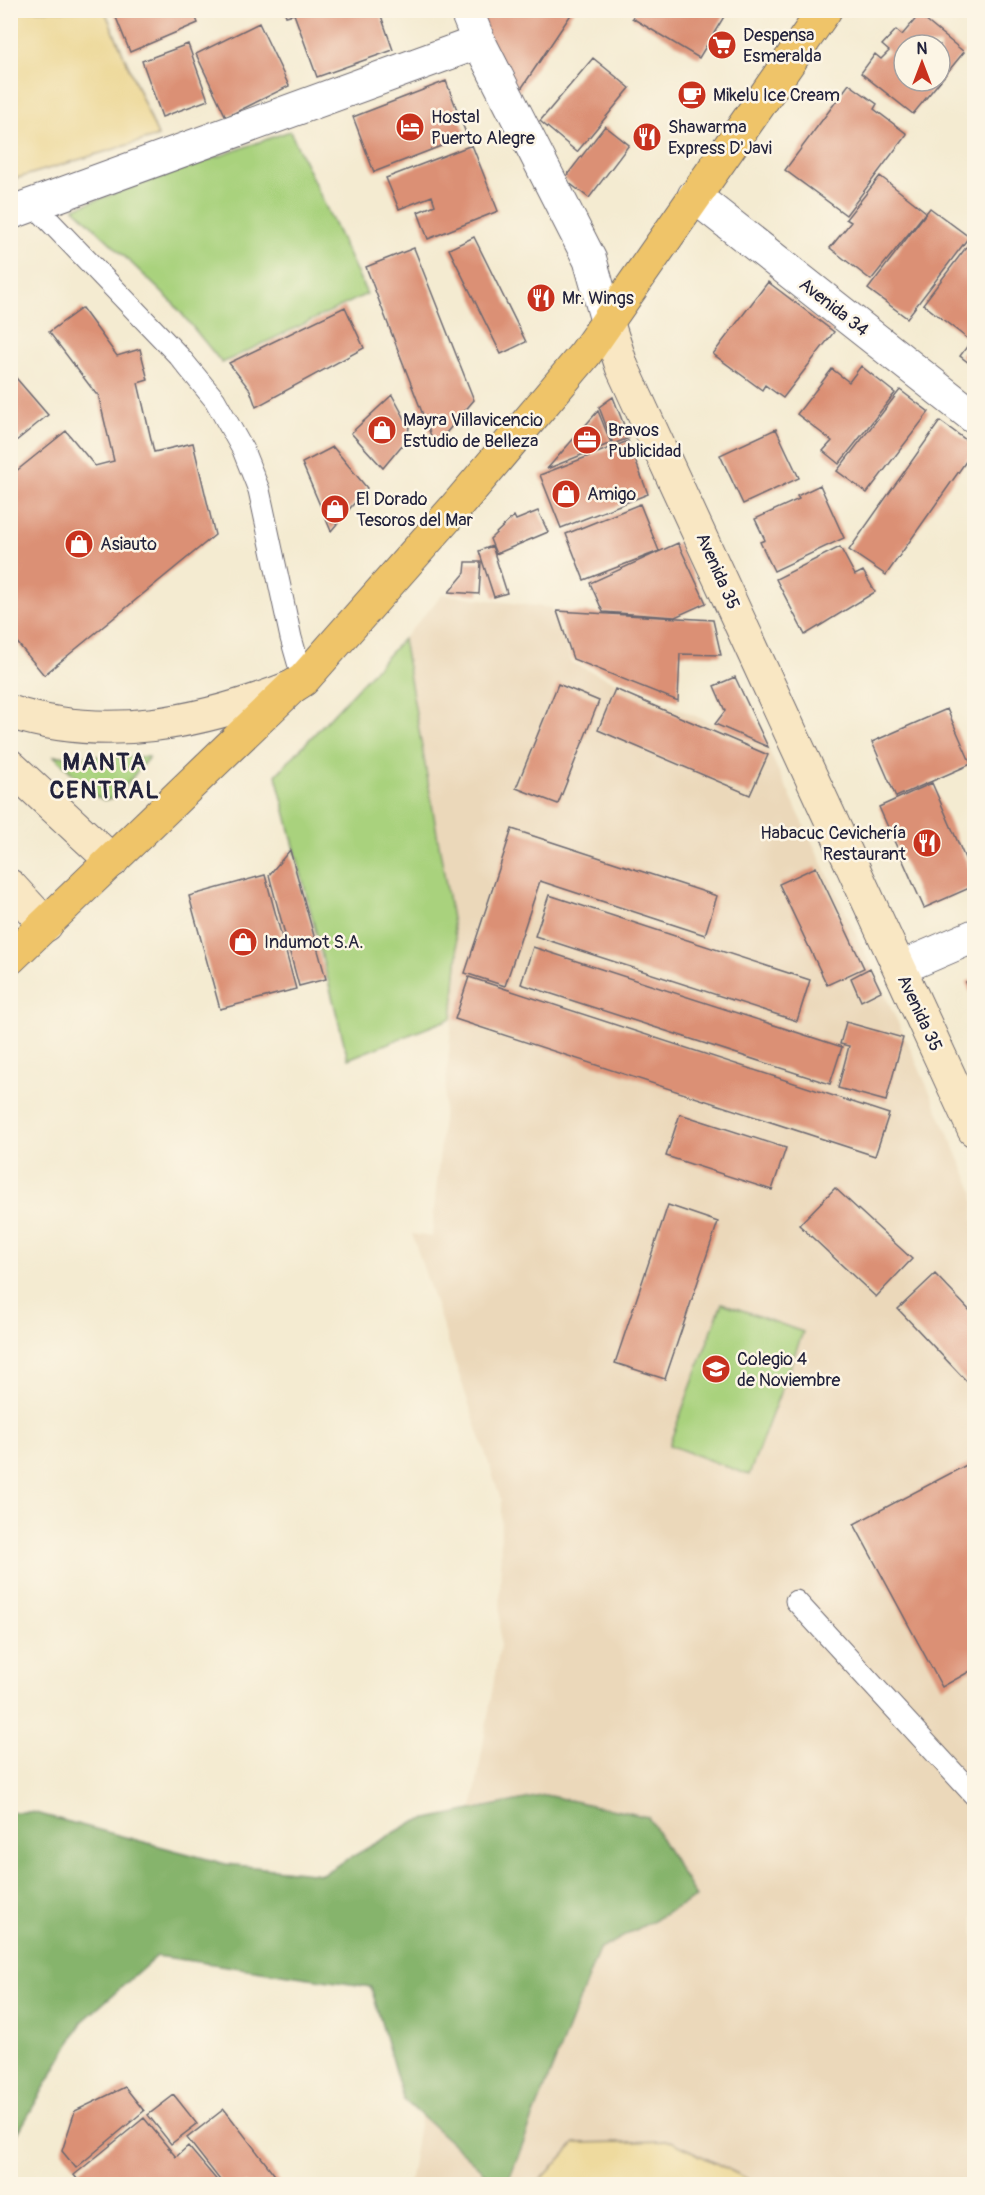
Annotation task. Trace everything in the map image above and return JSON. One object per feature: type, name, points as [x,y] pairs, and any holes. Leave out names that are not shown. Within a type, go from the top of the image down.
[{"type":"main road","points":[[10,958],[297,683],[454,508],[608,324],[694,196],[825,10]]},
{"type":"street","name":"Avenida 35","points":[[466,10],[479,42],[590,260],[622,367],[696,522],[975,1130]]},
{"type":"street","points":[[22,209],[479,42]]},
{"type":"street","name":"Avenida 34","points":[[694,196],[975,417]]},
{"type":"street","points":[[10,712],[39,721],[93,729],[143,727],[242,707],[297,683]]},
{"type":"street","points":[[10,766],[112,861]]},
{"type":"street","points":[[10,886],[46,925]]},
{"type":"street","points":[[900,968],[975,936]]},
{"type":"lane","points":[[22,209],[178,356],[215,400],[243,450],[259,490],[287,622],[297,683]]},
{"type":"lane","points":[[796,1601],[975,1795]]},
{"type":"shaded area","name":"Colegio 4 de Noviembre","points":[[443,594],[552,608],[572,663],[767,747],[912,1052],[974,1192],[974,2184],[409,2184],[500,1645],[501,1500],[412,1234],[432,1237],[458,953],[403,639]]},
{"type":"green space","points":[[290,131],[367,294],[222,363],[173,303],[74,208]]},
{"type":"green space","points":[[403,639],[458,953],[452,1018],[348,1059],[276,775]]},
{"type":"green space","points":[[54,756],[149,757],[116,797],[104,800],[97,797]]},
{"type":"green space","points":[[722,1303],[803,1332],[749,1475],[669,1445]]},
{"type":"green space","points":[[545,1795],[648,1817],[696,1897],[599,1950],[507,2184],[497,2184],[403,2099],[371,1987],[157,1956],[82,2022],[11,2145],[11,1812],[32,1812],[226,1864],[322,1874],[413,1822]]},
{"type":"sand","points":[[11,10],[105,11],[158,136],[11,180]]},
{"type":"sand","points":[[671,2141],[758,2184],[537,2184],[575,2143]]},
{"type":"building","points":[[113,10],[193,10],[198,23],[130,52]]},
{"type":"building","points":[[284,10],[379,10],[393,50],[317,77],[294,14],[286,16]]},
{"type":"building","points":[[472,10],[574,10],[519,92]]},
{"type":"building","points":[[637,10],[728,10],[699,58],[632,18]]},
{"type":"building","points":[[919,15],[941,33],[904,33]]},
{"type":"building","points":[[259,23],[289,86],[226,117],[196,54]]},
{"type":"building","points":[[892,34],[892,93],[930,93],[913,114],[861,73],[875,54],[881,59],[889,51],[882,45]]},
{"type":"building","points":[[952,42],[964,52],[952,67]]},
{"type":"building","points":[[188,44],[208,100],[162,117],[142,61]]},
{"type":"building","points":[[593,58],[630,88],[577,152],[540,121]]},
{"type":"building","name":"Hostal Puerto Alegre","points":[[446,81],[467,136],[374,172],[353,117]]},
{"type":"building","points":[[849,84],[877,104],[874,109],[907,134],[846,215],[785,170]]},
{"type":"building","points":[[605,126],[629,145],[589,198],[564,179]]},
{"type":"building","points":[[472,145],[498,211],[428,239],[418,212],[435,205],[432,196],[399,209],[386,178]]},
{"type":"building","points":[[880,176],[926,212],[871,280],[830,248],[851,222],[846,219]]},
{"type":"building","points":[[930,208],[969,237],[907,318],[868,289]]},
{"type":"building","points":[[474,237],[526,342],[501,354],[449,249]]},
{"type":"building","points":[[971,241],[974,244],[974,330],[968,339],[923,304]]},
{"type":"building","points":[[414,248],[474,400],[435,446],[366,267]]},
{"type":"building","points":[[768,282],[834,332],[783,398],[765,385],[762,390],[713,354]]},
{"type":"building","points":[[345,307],[364,348],[256,407],[250,390],[229,363]]},
{"type":"building","points":[[82,308],[117,356],[140,349],[148,380],[138,383],[154,452],[193,443],[215,535],[44,675],[10,634],[10,476],[66,431],[95,466],[114,461],[98,394],[49,332]]},
{"type":"building","points":[[974,337],[974,367],[960,356]]},
{"type":"building","points":[[861,366],[895,393],[839,464],[823,451],[832,441],[797,414],[832,369],[849,382]]},
{"type":"building","points":[[10,371],[48,415],[10,446]]},
{"type":"building","points":[[900,390],[929,412],[867,493],[837,471]]},
{"type":"building","name":"Mayra Villavicencio Estudio de Belleza","points":[[392,395],[409,426],[408,438],[383,468],[351,433]]},
{"type":"building","points":[[613,397],[629,438],[613,444],[599,407]]},
{"type":"building","points":[[598,411],[611,443],[547,469]]},
{"type":"building","points":[[940,421],[974,446],[974,450],[886,575],[849,550]]},
{"type":"building","points":[[776,429],[799,478],[743,504],[720,455]]},
{"type":"building","points":[[628,441],[648,494],[561,528],[540,475]]},
{"type":"building","name":"El Dorado Tesoros del Mar","points":[[333,447],[367,488],[331,531],[302,463]]},
{"type":"building","points":[[820,485],[844,538],[774,571],[760,542],[765,540],[755,519],[799,499],[797,496]]},
{"type":"building","points":[[640,504],[659,551],[584,580],[566,534]]},
{"type":"building","points":[[538,511],[548,532],[496,554],[490,539],[514,516],[516,520]]},
{"type":"building","points":[[678,543],[706,603],[675,617],[603,612],[590,583]]},
{"type":"building","points":[[492,546],[507,593],[494,597],[479,551]]},
{"type":"building","points":[[840,547],[855,575],[863,571],[875,592],[805,635],[776,579]]},
{"type":"building","points":[[466,562],[481,562],[479,594],[449,592],[465,573]]},
{"type":"building","points":[[557,611],[713,620],[721,655],[680,654],[678,701],[573,659]]},
{"type":"building","points":[[735,677],[768,747],[715,724],[725,711],[714,686]]},
{"type":"building","points":[[558,684],[599,701],[558,804],[516,788]]},
{"type":"building","points":[[615,689],[768,755],[750,795],[598,730]]},
{"type":"building","points":[[947,709],[971,764],[896,797],[872,742]]},
{"type":"building","name":"Habacuc Cevichería Restaurant","points":[[932,783],[974,879],[974,886],[924,908],[879,807]]},
{"type":"building","points":[[512,829],[717,896],[705,935],[540,881],[505,986],[465,973]]},
{"type":"building","points":[[290,850],[326,979],[299,986],[269,875]]},
{"type":"building","points":[[816,867],[864,968],[827,985],[779,884]]},
{"type":"building","name":"Indumot S.A.","points":[[265,875],[296,989],[220,1009],[189,896]]},
{"type":"building","points":[[549,895],[810,980],[797,1021],[535,936]]},
{"type":"building","points":[[533,947],[842,1047],[830,1084],[521,984]]},
{"type":"building","points":[[870,968],[881,991],[861,1001],[851,978]]},
{"type":"building","points":[[469,977],[889,1114],[875,1156],[455,1019]]},
{"type":"building","points":[[974,979],[974,1001],[966,982]]},
{"type":"building","points":[[846,1022],[903,1038],[886,1101],[838,1088],[849,1046],[840,1044]]},
{"type":"building","points":[[680,1114],[786,1148],[772,1190],[666,1156]]},
{"type":"building","points":[[835,1188],[912,1259],[876,1297],[799,1225]]},
{"type":"building","points":[[668,1205],[718,1222],[665,1379],[615,1363]]},
{"type":"building","points":[[935,1274],[974,1315],[974,1389],[898,1309]]},
{"type":"building","points":[[974,1461],[974,1669],[942,1687],[854,1524]]},
{"type":"building","points":[[125,2087],[144,2111],[76,2168],[62,2151],[75,2111]]},
{"type":"building","points":[[174,2095],[197,2124],[171,2144],[148,2115]]},
{"type":"building","points":[[224,2109],[281,2183],[223,2184],[187,2138]]},
{"type":"building","points":[[144,2118],[176,2157],[188,2146],[220,2184],[81,2184],[74,2175]]},
{"type":"place","name":"Despensa Esmeralda","points":[[722,45]]},
{"type":"place","name":"Mikelu Ice Cream","points":[[692,95]]},
{"type":"place","name":"Hostal Puerto Alegre","points":[[410,127]]},
{"type":"place","name":"Shawarma Express D'Javi","points":[[647,137]]},
{"type":"place","name":"Mr. Wings","points":[[541,298]]},
{"type":"place","name":"Mayra Villavicencio Estudio de Belleza","points":[[382,430]]},
{"type":"place","name":"Bravos Publicidad","points":[[587,440]]},
{"type":"place","name":"Amigo","points":[[566,494]]},
{"type":"place","name":"El Dorado Tesoros del Mar","points":[[335,509]]},
{"type":"place","name":"Asiauto","points":[[79,544]]},
{"type":"place","name":"Habacuc Cevichería Restaurant","points":[[927,843]]},
{"type":"place","name":"Indumot S.A.","points":[[243,942]]},
{"type":"place","name":"Colegio 4 de Noviembre","points":[[716,1369]]},
{"type":"district","name":"MANTA CENTRAL","points":[[105,776]]}]
